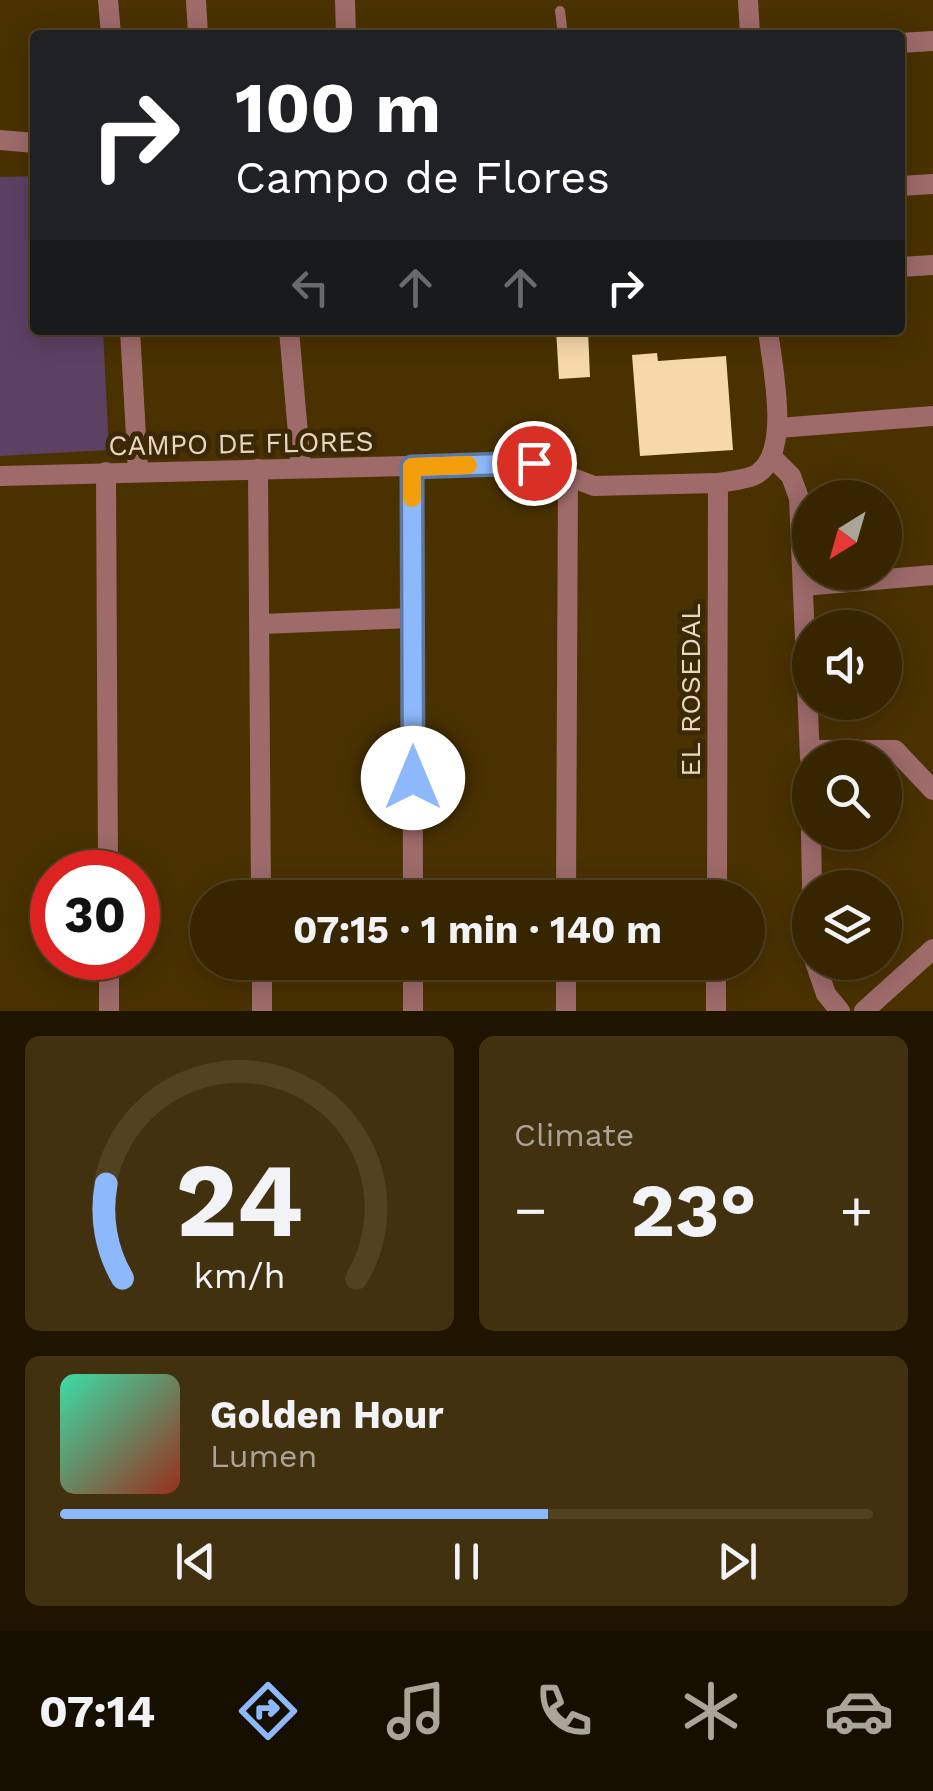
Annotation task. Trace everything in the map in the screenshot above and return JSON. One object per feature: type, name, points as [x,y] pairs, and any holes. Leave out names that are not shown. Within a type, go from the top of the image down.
[{"type":"street","points":[[108,0],[111,30]]},
{"type":"street","points":[[196,0],[198,30]]},
{"type":"street","points":[[344,0],[346,30]]},
{"type":"street","points":[[748,0],[750,30]]},
{"type":"street","points":[[905,43],[933,42]]},
{"type":"street","points":[[0,140],[30,143]]},
{"type":"street","points":[[905,186],[933,184]]},
{"type":"street","points":[[905,267],[933,265]]},
{"type":"street","points":[[130,335],[138,472]]},
{"type":"street","points":[[289,335],[301,468]]},
{"type":"street","points":[[769,335],[778,428],[772,457],[792,480]]},
{"type":"street","points":[[778,428],[933,416]]},
{"type":"street","name":"CAMPO DE FLORES","points":[[0,476],[534,463],[594,486],[627,488],[718,483],[756,475],[772,457]]},
{"type":"street","points":[[412,467],[413,880]]},
{"type":"street","points":[[258,469],[262,880]]},
{"type":"street","points":[[106,472],[108,850]]},
{"type":"street","points":[[566,880],[568,475]]},
{"type":"street","name":"EL ROSEDAL","points":[[716,880],[718,483]]},
{"type":"street","points":[[902,578],[933,576]]},
{"type":"street","points":[[803,590],[809,740]]},
{"type":"street","points":[[261,624],[412,618]]},
{"type":"street","points":[[902,757],[933,790]]},
{"type":"street","points":[[864,1011],[933,948]]},
{"type":"street","points":[[109,980],[109,1011]]},
{"type":"street","points":[[262,980],[262,1011]]},
{"type":"street","points":[[413,980],[413,1011]]},
{"type":"street","points":[[566,980],[566,1011]]},
{"type":"street","points":[[716,980],[716,1011]]},
{"type":"street","points":[[821,980],[826,994],[840,1011]]},
{"type":"lane","points":[[560,10],[562,30]]},
{"type":"shaded area","points":[[30,176],[30,335],[103,335],[109,450],[0,456],[0,177]]},
{"type":"building","points":[[556,335],[588,335],[590,377],[559,379]]},
{"type":"building","points":[[657,353],[658,361],[726,356],[733,450],[640,456],[632,355]]},
{"type":"slow traffic","points":[[412,498],[412,467],[468,465]]},
{"type":"route","points":[[413,778],[412,467],[534,463]]}]
